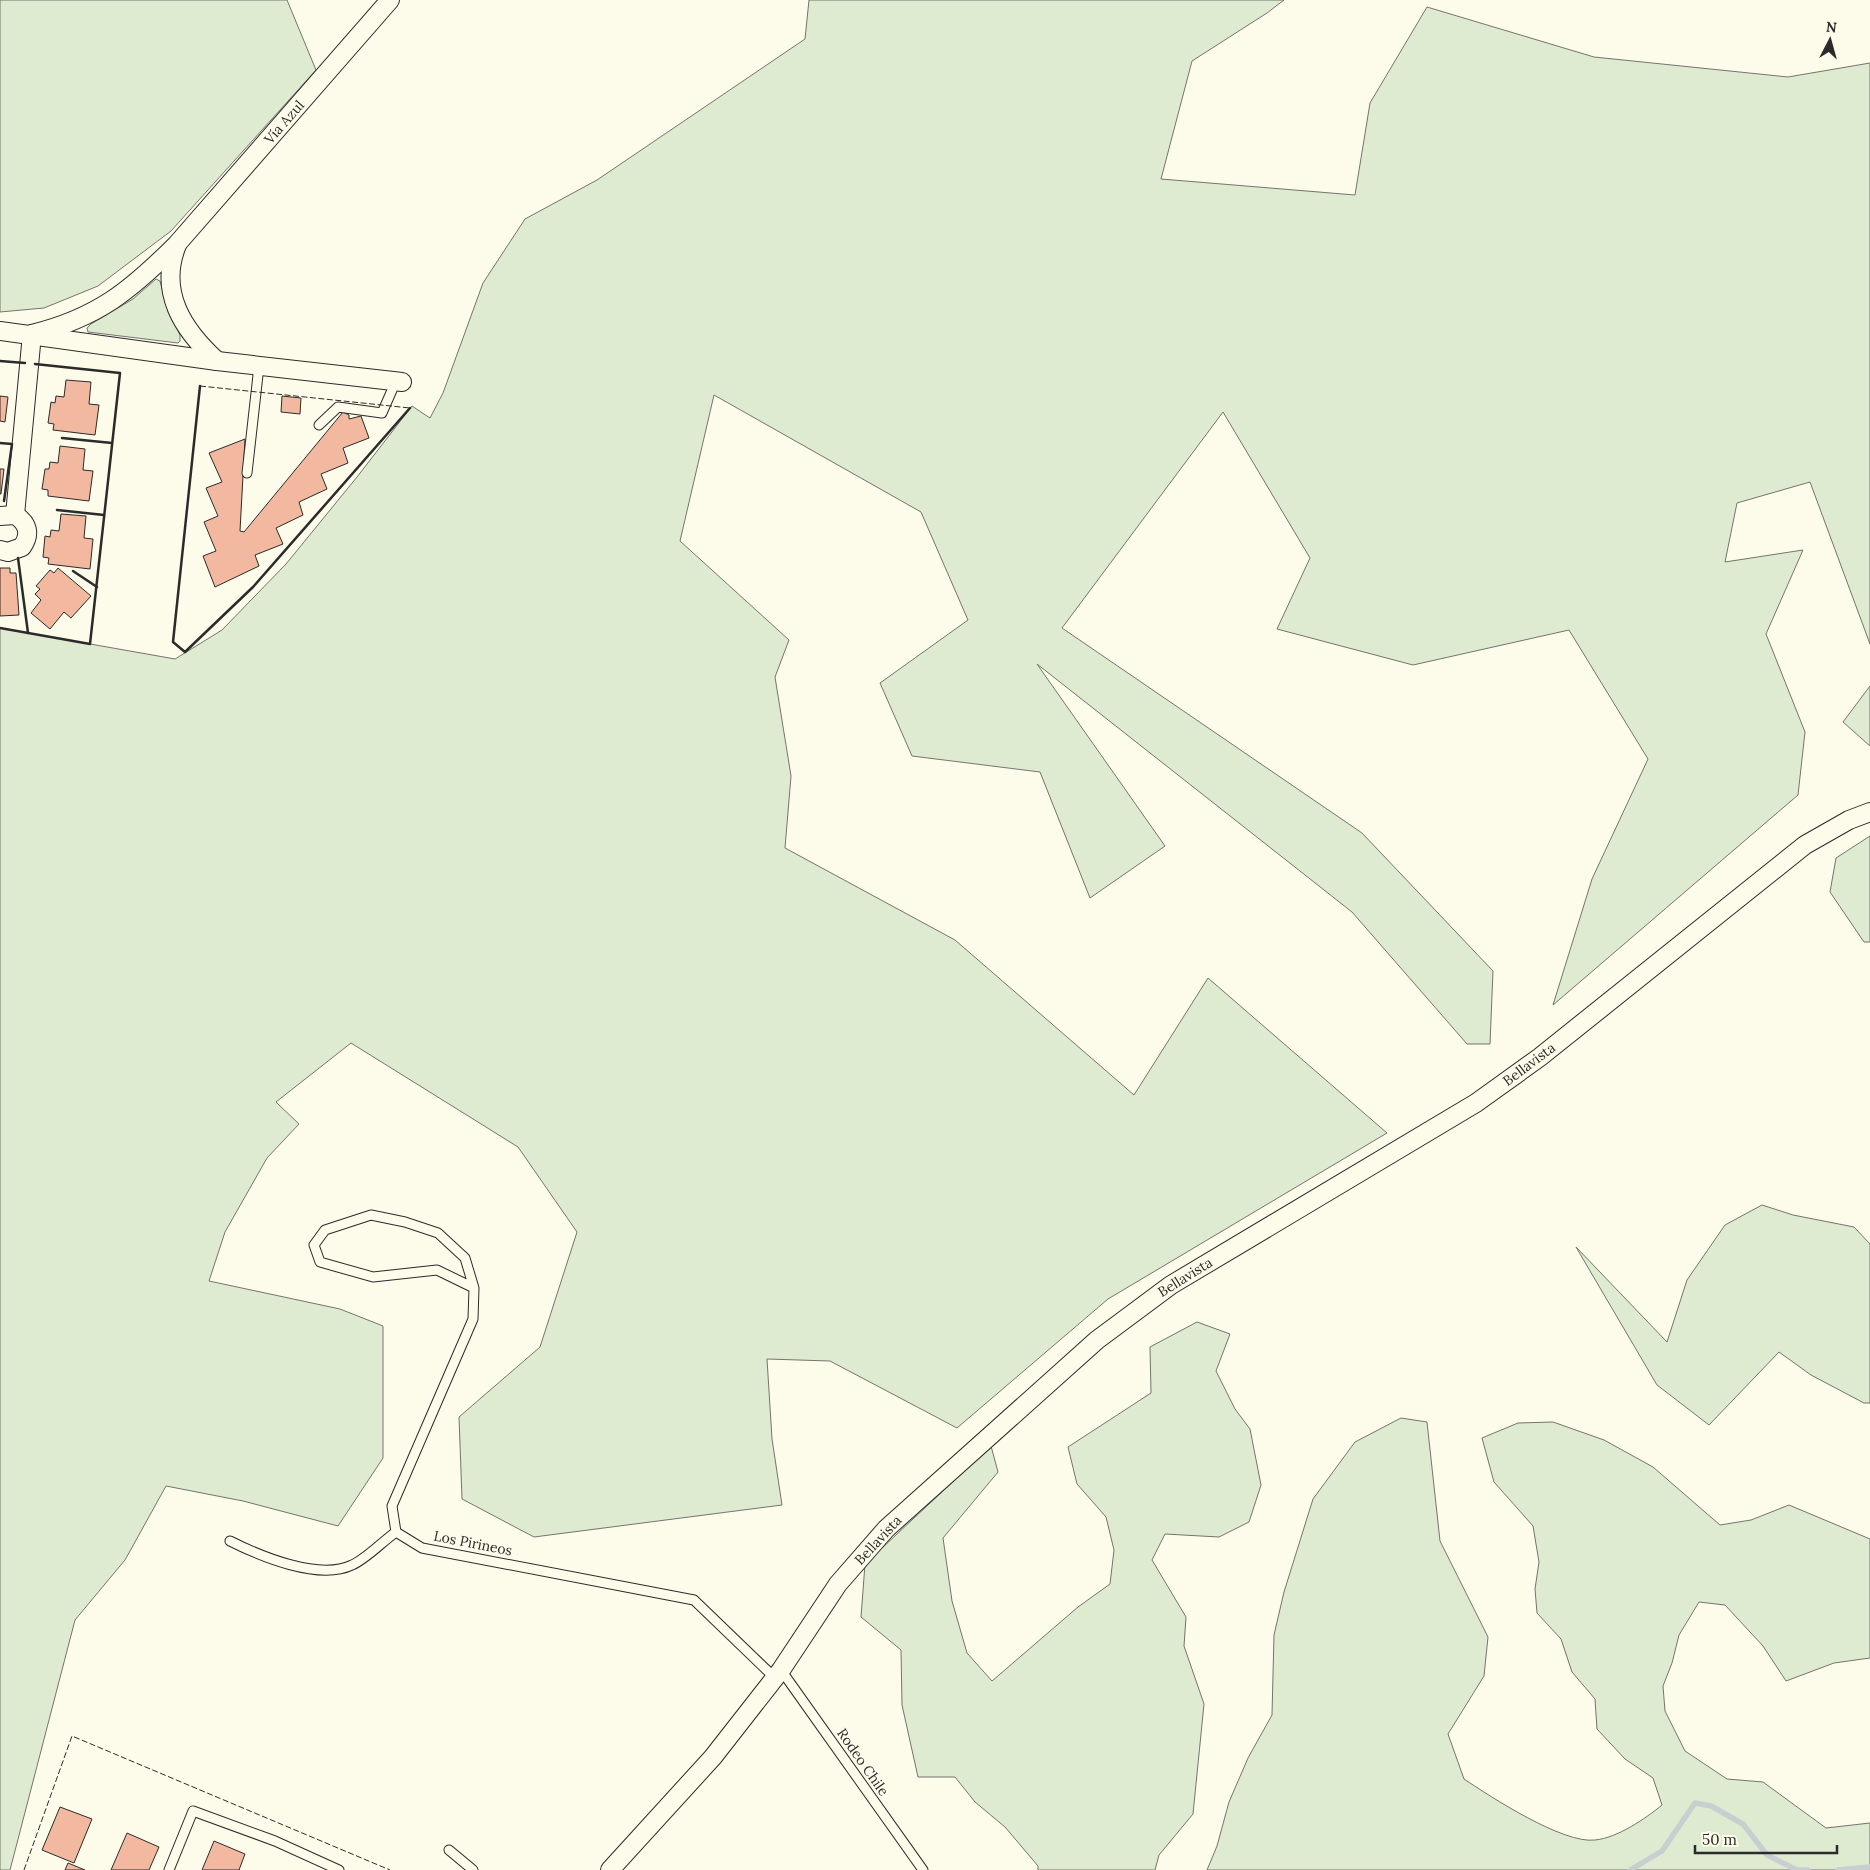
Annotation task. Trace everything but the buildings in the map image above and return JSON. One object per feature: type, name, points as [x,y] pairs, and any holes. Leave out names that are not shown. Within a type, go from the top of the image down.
[{"type":"street","name":"Vía Azul","points":[[32,334],[68,324],[101,308],[142,278],[177,244],[390,0]]},
{"type":"street","name":"Vía Azul","points":[[177,244],[172,262],[171,280],[178,311],[190,334],[217,361]]},
{"type":"street","name":"Vía Azul","points":[[0,332],[32,334],[217,361],[399,381]]},
{"type":"street","points":[[0,550],[15,551],[26,540],[26,525],[8,516],[32,334]]},
{"type":"street","name":"Bellavista","points":[[610,1870],[712,1757],[778,1674],[838,1584],[886,1529],[1097,1340],[1178,1281],[1476,1103],[1540,1057],[1804,845],[1849,820],[1870,812]]},
{"type":"lane","points":[[247,473],[259,366]]},
{"type":"lane","points":[[319,425],[338,407],[382,413],[399,381]]},
{"type":"lane","points":[[230,1541],[263,1557],[322,1570],[352,1565],[396,1532],[392,1506],[473,1319],[474,1288],[465,1258],[438,1233],[405,1222],[371,1215],[325,1230],[314,1245],[320,1262],[373,1277],[437,1270],[474,1288]]},
{"type":"lane","name":"Los Pirineos","points":[[396,1532],[422,1548],[694,1600],[778,1674]]},
{"type":"lane","name":"Rodeo Chile","points":[[778,1674],[923,1870]]},
{"type":"lane","points":[[168,1870],[193,1811],[275,1841],[339,1870]]},
{"type":"lane","points":[[449,1850],[473,1870]]},
{"type":"green space","points":[[0,0],[287,0],[316,70],[171,231],[98,286],[44,308],[0,312]]},
{"type":"green space","points":[[809,0],[1284,0],[1192,61],[1161,179],[1355,195],[1370,103],[1427,7],[1594,57],[1788,77],[1870,63],[1870,644],[1810,482],[1737,503],[1725,562],[1803,550],[1766,634],[1805,732],[1798,795],[1553,1005],[1592,879],[1648,759],[1569,630],[1413,665],[1277,629],[1310,558],[1223,412],[1062,628],[1362,833],[1493,971],[1490,1044],[1467,1044],[1352,912],[1037,664],[1165,846],[1090,898],[1040,772],[912,756],[880,683],[968,620],[921,512],[714,395],[680,541],[789,640],[775,677],[791,776],[785,848],[955,940],[1134,1095],[1208,978],[1387,1133],[1108,1299],[957,1428],[830,1361],[767,1359],[772,1439],[782,1505],[534,1537],[462,1499],[459,1417],[540,1347],[577,1232],[518,1147],[351,1043],[276,1102],[299,1124],[267,1158],[225,1232],[209,1281],[340,1309],[383,1326],[383,1458],[338,1526],[243,1501],[166,1486],[125,1560],[75,1620],[10,1870],[0,1870],[0,628],[175,659],[222,630],[286,564],[412,406],[430,418],[443,393],[483,283],[525,219],[597,180],[805,39]]},
{"type":"green space","points":[[156,279],[160,281],[167,307],[180,335],[178,343],[88,332],[87,328],[91,324],[133,299]]},
{"type":"green space","points":[[1870,686],[1870,746],[1843,722]]},
{"type":"green space","points":[[1870,836],[1870,942],[1864,942],[1830,892],[1836,858]]},
{"type":"green space","points":[[1762,1205],[1793,1215],[1854,1227],[1870,1244],[1870,1403],[1864,1403],[1811,1375],[1779,1352],[1709,1425],[1657,1385],[1576,1247],[1667,1342],[1687,1280],[1725,1225]]},
{"type":"green space","points":[[1197,1322],[1230,1334],[1216,1371],[1235,1409],[1250,1429],[1261,1485],[1249,1522],[1219,1537],[1165,1534],[1152,1560],[1186,1617],[1184,1646],[1204,1704],[1193,1814],[1159,1855],[1155,1870],[1038,1870],[1038,1866],[1005,1827],[975,1802],[955,1777],[918,1777],[902,1705],[901,1650],[861,1617],[865,1564],[991,1446],[998,1472],[943,1538],[952,1601],[967,1653],[992,1681],[1078,1607],[1110,1584],[1114,1550],[1106,1517],[1077,1484],[1068,1447],[1151,1393],[1150,1347]]},
{"type":"green space","points":[[1401,1418],[1427,1422],[1440,1541],[1488,1637],[1484,1676],[1448,1734],[1464,1779],[1528,1818],[1565,1835],[1595,1840],[1612,1836],[1639,1822],[1662,1805],[1653,1778],[1625,1759],[1597,1729],[1595,1699],[1572,1672],[1561,1639],[1537,1613],[1535,1589],[1539,1562],[1533,1526],[1494,1482],[1482,1438],[1518,1423],[1553,1422],[1604,1440],[1653,1467],[1720,1525],[1751,1520],[1789,1505],[1870,1539],[1870,1658],[1834,1663],[1786,1681],[1763,1646],[1725,1605],[1699,1602],[1679,1635],[1672,1663],[1663,1686],[1665,1711],[1685,1751],[1727,1779],[1763,1782],[1826,1828],[1870,1823],[1870,1870],[1207,1870],[1217,1846],[1229,1802],[1248,1758],[1272,1715],[1274,1635],[1284,1592],[1313,1499],[1355,1442]]},
{"type":"waterway","points":[[1630,1870],[1662,1851],[1695,1803],[1711,1806],[1743,1824],[1767,1855],[1797,1870],[1808,1870]]},
{"type":"waterway","points":[[1838,1870],[1870,1867]]},
{"type":"fence","points":[[200,386],[410,408]]},
{"type":"fence","points":[[24,1870],[72,1736],[390,1870]]},
{"type":"wall","points":[[0,361],[25,363]]},
{"type":"wall","points":[[0,628],[90,644],[120,373],[35,364]]},
{"type":"wall","points":[[200,386],[173,642],[185,652],[253,587],[410,408]]},
{"type":"wall","points":[[62,438],[112,443]]},
{"type":"wall","points":[[0,443],[12,444],[4,501]]},
{"type":"wall","points":[[57,510],[104,515]]},
{"type":"wall","points":[[18,558],[28,633]]},
{"type":"wall","points":[[73,571],[97,587]]}]
